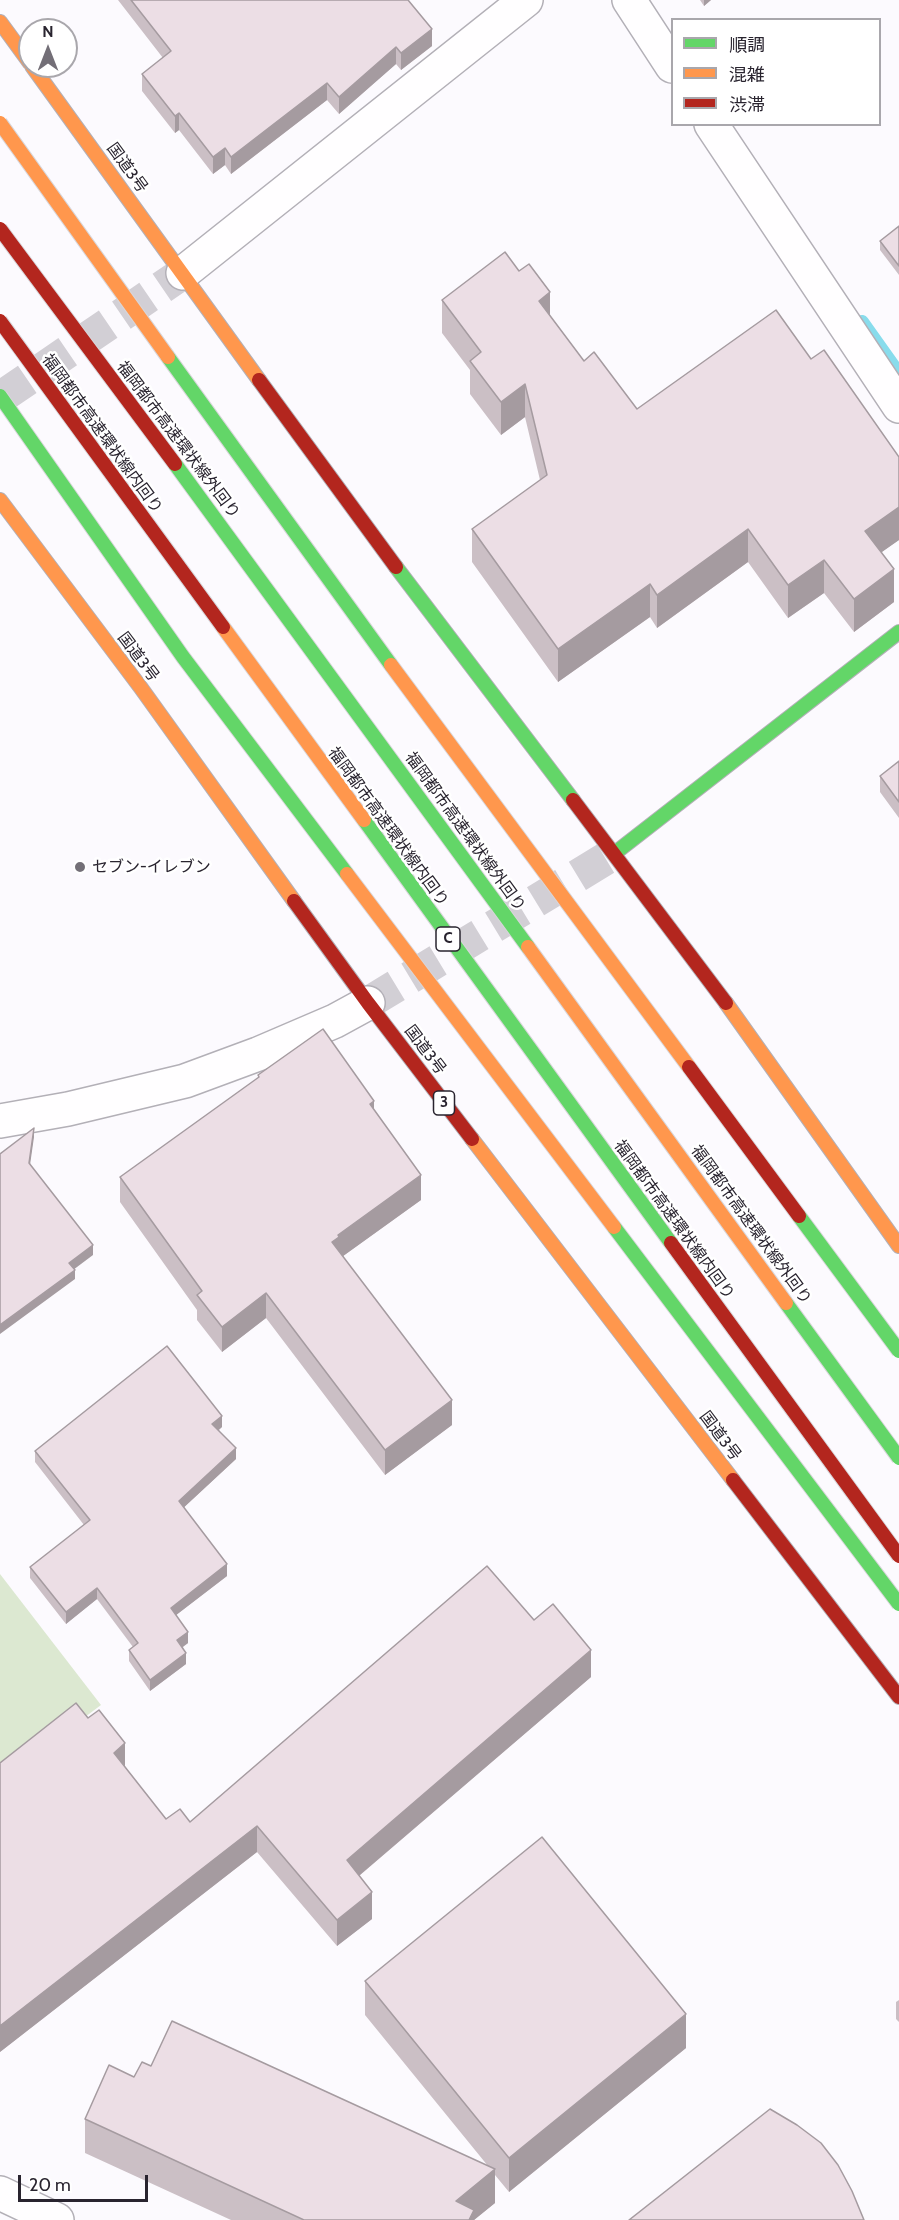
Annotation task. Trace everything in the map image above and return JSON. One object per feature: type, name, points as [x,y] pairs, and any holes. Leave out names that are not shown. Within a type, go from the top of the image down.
[{"type":"main road","name":"国道3号","points":[[0,22],[18,46]]},
{"type":"main road","name":"国道3号","points":[[41,78],[365,526],[701,968],[899,1246]]},
{"type":"main road","points":[[0,123],[315,562],[899,1351]]},
{"type":"main road","name":"福岡都市高速環状線外回り","points":[[0,229],[286,613],[899,1458]]},
{"type":"main road","name":"福岡都市高速環状線内回り","points":[[0,321],[899,1556]]},
{"type":"main road","points":[[0,396],[183,657],[899,1604]]},
{"type":"main road","name":"国道3号","points":[[0,500],[141,688],[368,1003],[899,1697]]},
{"type":"main road","points":[[615,853],[899,633]]},
{"type":"street","points":[[183,273],[526,0]]},
{"type":"street","points":[[629,0],[671,64]]},
{"type":"street","points":[[712,126],[899,406]]},
{"type":"street","points":[[0,1121],[68,1109],[185,1081],[258,1054],[335,1021],[368,1003]]},
{"type":"street","points":[[0,2193],[57,2220]]},
{"type":"green space","points":[[0,1574],[101,1705],[0,1781]]},
{"type":"building","points":[[131,0],[408,0],[432,29],[401,53],[396,47],[339,97],[327,83],[231,157],[225,148],[213,157],[179,113],[175,116],[142,74],[171,51]]},
{"type":"building","points":[[899,226],[899,266],[880,241]]},
{"type":"building","points":[[505,252],[519,271],[529,264],[550,292],[539,301],[584,361],[594,352],[637,409],[776,310],[811,359],[824,350],[899,457],[899,507],[865,531],[894,569],[854,599],[824,560],[788,585],[748,529],[657,595],[650,584],[558,649],[472,529],[547,475],[525,384],[501,402],[470,361],[481,352],[442,300]]},
{"type":"building","points":[[899,761],[899,802],[880,776]]},
{"type":"building","points":[[323,1029],[374,1101],[370,1104],[421,1175],[338,1235],[339,1237],[332,1242],[452,1400],[385,1450],[266,1293],[222,1327],[197,1295],[202,1291],[120,1177]]},
{"type":"building","points":[[34,1128],[29,1163],[93,1245],[69,1263],[75,1270],[0,1325],[0,1154]]},
{"type":"building","points":[[167,1346],[222,1416],[212,1424],[236,1448],[179,1501],[227,1564],[171,1608],[188,1632],[177,1640],[186,1653],[150,1680],[129,1650],[138,1643],[97,1588],[66,1612],[30,1567],[90,1520],[35,1451]]},
{"type":"building","points":[[487,1566],[534,1620],[553,1604],[591,1650],[347,1860],[372,1892],[337,1920],[257,1826],[0,2026],[0,1763],[76,1703],[88,1718],[99,1710],[125,1743],[114,1753],[166,1819],[180,1809],[190,1822]]},
{"type":"building","points":[[542,1837],[686,2014],[509,2158],[365,1981]]},
{"type":"building","points":[[172,2021],[495,2169],[456,2201],[474,2210],[469,2220],[304,2220],[85,2119],[109,2065],[134,2077],[142,2062],[151,2066]]},
{"type":"building","points":[[770,2109],[821,2143],[838,2165],[864,2220],[629,2220]]},
{"type":"waterway","points":[[862,322],[899,374]]},
{"type":"tunnel","points":[[0,398],[183,273]]},
{"type":"tunnel","points":[[368,1003],[615,853]]},
{"type":"traffic: fast","points":[[168,357],[391,665]]},
{"type":"traffic: fast","points":[[0,396],[183,657],[347,874]]},
{"type":"traffic: fast","points":[[175,464],[528,947]]},
{"type":"traffic: fast","points":[[396,567],[573,800]]},
{"type":"traffic: fast","points":[[615,853],[899,632]]},
{"type":"traffic: fast","points":[[364,820],[671,1243]]},
{"type":"traffic: fast","points":[[799,1216],[899,1351]]},
{"type":"traffic: fast","points":[[614,1227],[899,1604]]},
{"type":"traffic: fast","points":[[786,1303],[899,1458]]},
{"type":"traffic: slow","points":[[0,22],[18,47]]},
{"type":"traffic: slow","points":[[41,78],[259,380]]},
{"type":"traffic: slow","points":[[0,123],[168,357]]},
{"type":"traffic: slow","points":[[0,500],[141,688],[294,901]]},
{"type":"traffic: slow","points":[[223,627],[364,820]]},
{"type":"traffic: slow","points":[[391,665],[689,1067]]},
{"type":"traffic: slow","points":[[347,874],[614,1227]]},
{"type":"traffic: slow","points":[[528,947],[786,1303]]},
{"type":"traffic: slow","points":[[726,1003],[899,1246]]},
{"type":"traffic: slow","points":[[472,1139],[733,1480]]},
{"type":"traffic: jam","points":[[0,229],[175,464]]},
{"type":"traffic: jam","points":[[0,321],[223,627]]},
{"type":"traffic: jam","points":[[259,380],[396,567]]},
{"type":"traffic: jam","points":[[573,800],[726,1003]]},
{"type":"traffic: jam","points":[[294,901],[368,1003],[472,1139]]},
{"type":"traffic: jam","points":[[689,1067],[799,1216]]},
{"type":"traffic: jam","points":[[671,1243],[899,1556]]},
{"type":"traffic: jam","points":[[733,1480],[899,1697]]},
{"type":"place","name":"セブン-イレブン","points":[[80,867]]}]
